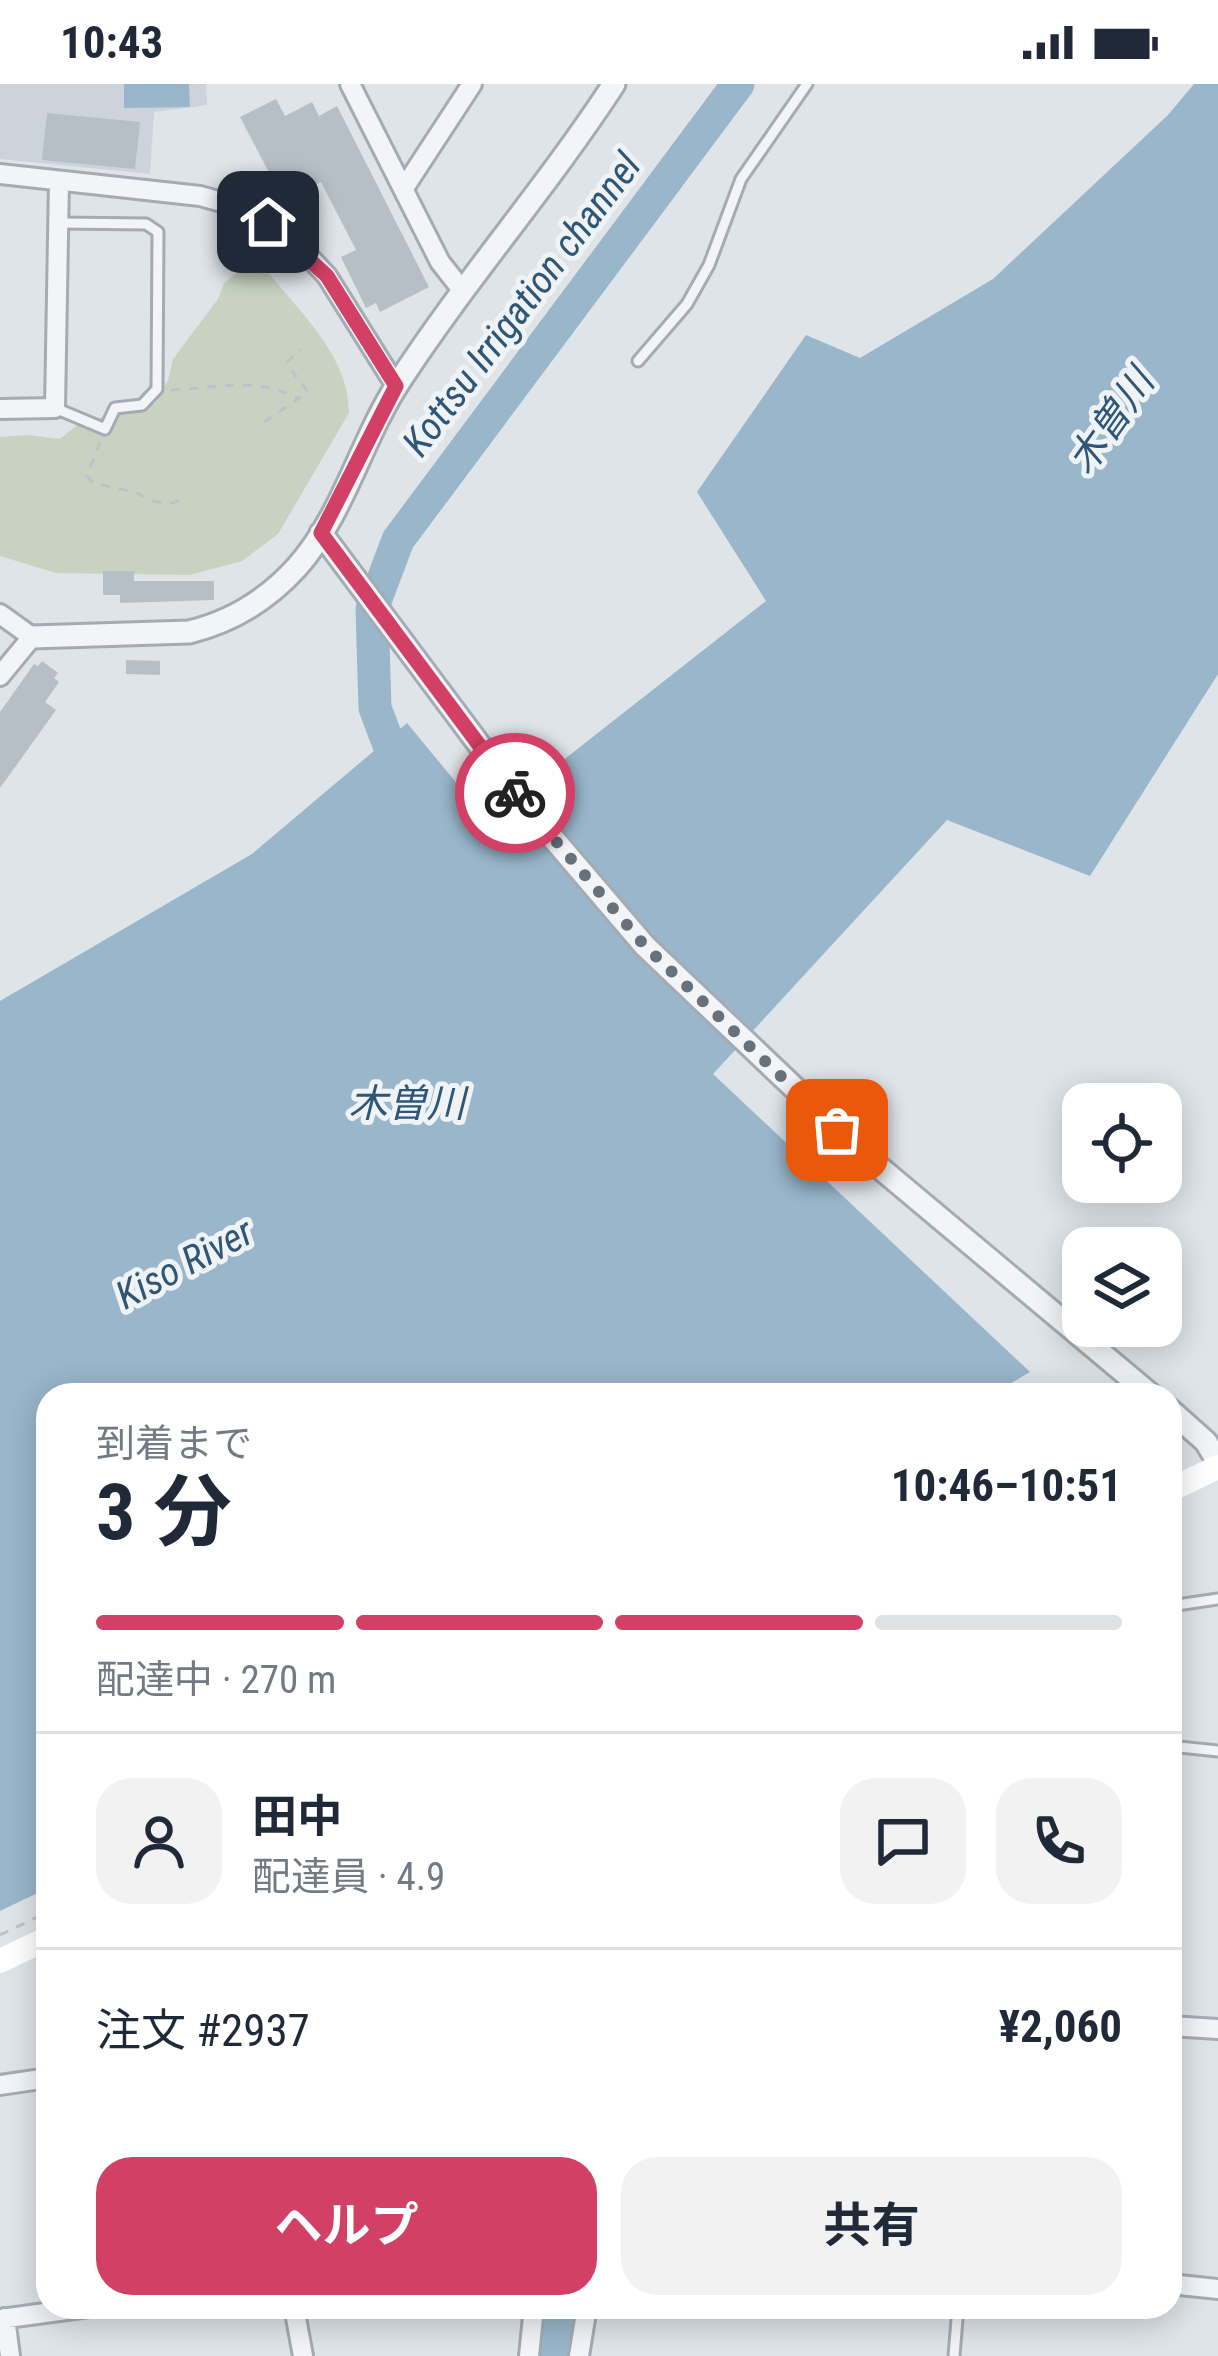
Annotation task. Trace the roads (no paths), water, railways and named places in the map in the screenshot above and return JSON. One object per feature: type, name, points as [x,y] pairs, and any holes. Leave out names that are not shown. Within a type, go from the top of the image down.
[{"type":"main road","points":[[1182,1484],[1218,1465]]},
{"type":"main road","points":[[0,1960],[36,1944]]},
{"type":"street","points":[[350,84],[440,262],[462,290]]},
{"type":"street","points":[[404,188],[472,84]]},
{"type":"street","points":[[0,614],[32,637],[171,634],[209,627],[265,598],[298,566],[321,533],[396,386],[462,290],[565,160],[614,84]]},
{"type":"street","points":[[0,174],[200,196],[240,207],[268,222],[327,276],[396,386]]},
{"type":"street","points":[[0,409],[55,408],[59,181]]},
{"type":"street","points":[[321,533],[522,802],[645,946],[867,1157],[1137,1383]]},
{"type":"street","points":[[0,676],[32,637]]},
{"type":"street","points":[[1182,1420],[1196,1431],[1218,1465]]},
{"type":"street","points":[[1182,2027],[1218,2029]]},
{"type":"street","points":[[0,2085],[36,2080]]},
{"type":"street","points":[[1182,2285],[1218,2289]]},
{"type":"street","points":[[10,2356],[2,2313],[36,2311]]},
{"type":"street","points":[[296,2319],[302,2356]]},
{"type":"street","points":[[530,2356],[533,2319]]},
{"type":"street","points":[[580,2356],[585,2319]]},
{"type":"lane","points":[[638,361],[687,304],[709,265],[741,179],[807,84]]},
{"type":"lane","points":[[55,408],[105,430],[116,408],[142,405],[157,389],[158,232],[146,224],[58,224]]},
{"type":"lane","points":[[1182,1604],[1218,1599]]},
{"type":"lane","points":[[1182,1747],[1218,1751]]},
{"type":"lane","points":[[954,2356],[957,2319]]},
{"type":"water","points":[[124,84],[189,84],[190,107],[124,108]]},
{"type":"water","name":"木曽川","points":[[1194,84],[1218,84],[1218,674],[1090,876],[947,820],[713,1074],[1030,1372],[1011,1383],[36,1383],[36,1894],[0,1911],[0,1001],[252,854],[407,723],[487,820],[766,601],[697,492],[806,335],[860,358],[993,279],[1168,115]]},
{"type":"waterway","name":"Kottsu Irrigation channel","points":[[403,782],[375,708],[372,609],[398,540],[738,84]]},
{"type":"waterway","points":[[552,2356],[557,2319]]},
{"type":"water label","name":"Kiso River","points":[[184,1263]]}]
